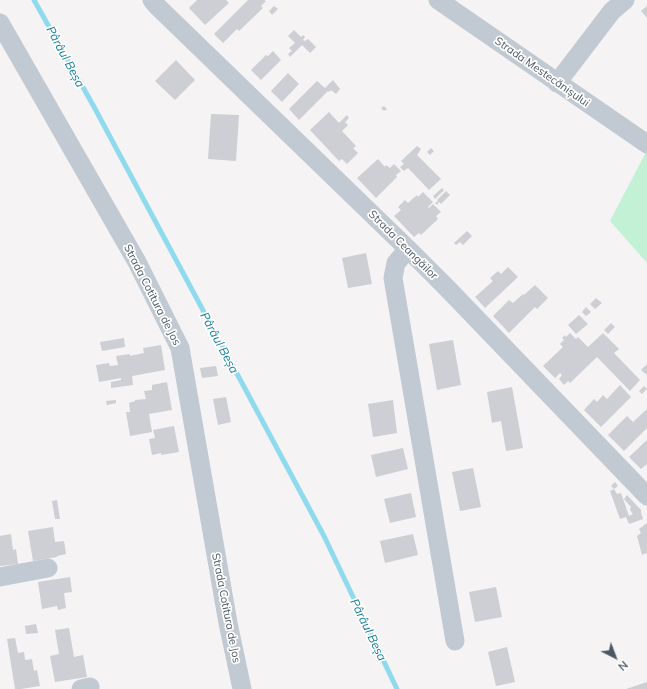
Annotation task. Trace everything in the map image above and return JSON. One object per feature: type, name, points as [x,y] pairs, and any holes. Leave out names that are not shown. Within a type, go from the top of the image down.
[{"type":"street","name":"Strada Ceangăilor","points":[[152,0],[453,294],[647,496]]},
{"type":"street","name":"Strada Mestecănișului","points":[[438,0],[647,144]]},
{"type":"street","points":[[557,82],[612,11],[625,0]]},
{"type":"street","name":"Strada Cotitura de Jos","points":[[0,23],[137,262],[180,348],[228,623],[242,689]]},
{"type":"street","points":[[408,249],[396,263],[393,278],[455,641]]},
{"type":"street","points":[[0,577],[48,568]]},
{"type":"green space","points":[[647,150],[647,263],[610,221]]},
{"type":"building","points":[[197,0],[226,0],[229,3],[205,25],[189,8]]},
{"type":"building","points":[[248,0],[266,1],[261,6],[263,8],[239,31],[237,29],[223,43],[214,34]]},
{"type":"building","points":[[274,6],[278,9],[272,15],[269,11]]},
{"type":"building","points":[[647,6],[647,18],[641,11]]},
{"type":"building","points":[[294,30],[301,37],[303,35],[305,37],[303,40],[305,41],[308,39],[316,47],[310,53],[302,45],[290,57],[288,54],[292,51],[289,48],[295,43],[288,36]]},
{"type":"building","points":[[273,51],[281,60],[261,80],[251,70],[266,55],[268,56]]},
{"type":"building","points":[[176,60],[195,80],[175,100],[155,81]]},
{"type":"building","points":[[288,73],[299,84],[282,102],[271,91]]},
{"type":"building","points":[[333,80],[340,89],[336,94],[331,90],[329,92],[328,91],[299,120],[289,109],[317,81],[325,88]]},
{"type":"building","points":[[384,106],[387,109],[384,111],[381,108]]},
{"type":"building","points":[[329,112],[339,123],[347,115],[349,118],[345,122],[348,125],[342,131],[356,146],[353,148],[358,153],[347,164],[342,159],[339,161],[310,130]]},
{"type":"building","points":[[211,114],[239,115],[236,161],[208,159]]},
{"type":"building","points":[[417,146],[421,149],[417,155],[441,179],[429,190],[408,168],[404,171],[400,167],[404,164],[401,161]]},
{"type":"building","points":[[431,148],[434,151],[430,155],[427,152]]},
{"type":"building","points":[[378,159],[385,167],[386,165],[390,168],[394,164],[401,171],[376,198],[357,178]]},
{"type":"building","points":[[442,188],[444,190],[435,199],[433,196]]},
{"type":"building","points":[[446,191],[450,195],[441,204],[439,202],[437,205],[435,203]]},
{"type":"building","points":[[423,192],[433,202],[428,207],[429,208],[433,204],[441,212],[436,216],[438,219],[421,235],[419,233],[414,237],[394,216],[401,210],[398,207],[405,200],[408,203]]},
{"type":"building","points":[[467,231],[472,236],[463,245],[460,242],[456,245],[454,243]]},
{"type":"building","points":[[366,253],[372,284],[348,288],[342,258]]},
{"type":"building","points":[[508,267],[518,277],[485,308],[475,297],[493,281],[490,278],[498,271],[501,274]]},
{"type":"building","points":[[535,285],[548,298],[537,309],[535,307],[509,333],[493,316],[509,300],[513,303]]},
{"type":"building","points":[[596,298],[602,303],[595,309],[590,304]]},
{"type":"building","points":[[586,307],[591,312],[586,316],[582,312]]},
{"type":"building","points":[[579,315],[588,324],[576,334],[568,325]]},
{"type":"building","points":[[611,323],[615,327],[608,334],[604,330]]},
{"type":"building","points":[[570,333],[576,339],[578,337],[588,347],[603,333],[619,349],[614,353],[640,380],[630,391],[597,357],[570,383],[568,381],[564,385],[559,379],[562,375],[560,373],[555,378],[543,366],[563,347],[560,344],[564,340],[562,338],[565,335],[566,337]]},
{"type":"building","points":[[124,338],[125,347],[102,351],[100,342]]},
{"type":"building","points":[[453,340],[461,385],[437,390],[429,344]]},
{"type":"building","points":[[161,345],[165,370],[132,376],[133,385],[111,388],[111,382],[121,380],[121,378],[99,382],[96,365],[109,363],[110,366],[118,365],[116,356],[130,354],[130,356],[144,353],[143,348]]},
{"type":"building","points":[[647,364],[647,375],[641,370]]},
{"type":"building","points":[[216,366],[218,376],[202,378],[200,368]]},
{"type":"building","points":[[167,382],[172,410],[149,414],[152,432],[130,436],[126,412],[130,412],[129,403],[135,400],[146,399],[144,391],[152,390],[152,385]]},
{"type":"building","points":[[620,385],[631,397],[601,427],[584,410],[594,399],[597,402],[603,395],[607,399]]},
{"type":"building","points":[[644,386],[647,389],[642,394],[639,391]]},
{"type":"building","points":[[512,387],[523,448],[506,451],[501,421],[492,423],[487,392]]},
{"type":"building","points":[[226,397],[231,422],[218,425],[213,399]]},
{"type":"building","points":[[116,400],[116,403],[107,405],[106,401]]},
{"type":"building","points":[[393,400],[397,433],[373,437],[368,404]]},
{"type":"building","points":[[647,409],[647,428],[624,451],[608,435],[627,416],[633,422]]},
{"type":"building","points":[[174,426],[179,452],[152,455],[149,439],[155,438],[153,430]]},
{"type":"building","points":[[647,440],[647,464],[641,469],[629,457]]},
{"type":"building","points":[[403,448],[408,469],[376,477],[371,455]]},
{"type":"building","points":[[473,468],[481,507],[460,511],[452,472]]},
{"type":"building","points":[[615,482],[618,486],[614,489],[611,486]]},
{"type":"building","points":[[614,489],[617,494],[621,493],[629,516],[633,514],[630,510],[631,507],[624,499],[627,495],[641,510],[643,519],[629,524],[626,517],[620,519],[610,491]]},
{"type":"building","points":[[411,493],[416,517],[390,523],[384,499]]},
{"type":"building","points":[[57,500],[60,519],[55,519],[52,501]]},
{"type":"building","points":[[647,523],[647,554],[642,555],[637,536],[641,533],[639,529]]},
{"type":"building","points":[[53,527],[55,542],[64,541],[66,554],[33,561],[28,531]]},
{"type":"building","points":[[11,534],[13,550],[16,549],[18,564],[0,566],[0,536]]},
{"type":"building","points":[[413,534],[418,555],[385,563],[380,541]]},
{"type":"building","points":[[70,577],[72,592],[64,593],[66,608],[58,610],[57,606],[42,609],[38,582]]},
{"type":"building","points":[[496,587],[502,617],[475,622],[469,592]]},
{"type":"building","points":[[36,624],[38,633],[26,634],[25,626]]},
{"type":"building","points":[[69,628],[74,657],[83,655],[87,677],[55,682],[50,656],[59,654],[55,630]]},
{"type":"building","points":[[15,638],[18,653],[24,652],[25,660],[32,659],[34,671],[37,670],[40,686],[15,689],[7,639]]},
{"type":"building","points":[[507,647],[515,682],[496,686],[488,652]]},
{"type":"building","points":[[647,682],[647,689],[626,689]]},
{"type":"waterway","name":"Pârâul Beșa","points":[[34,0],[93,105],[324,536],[397,689]]}]
